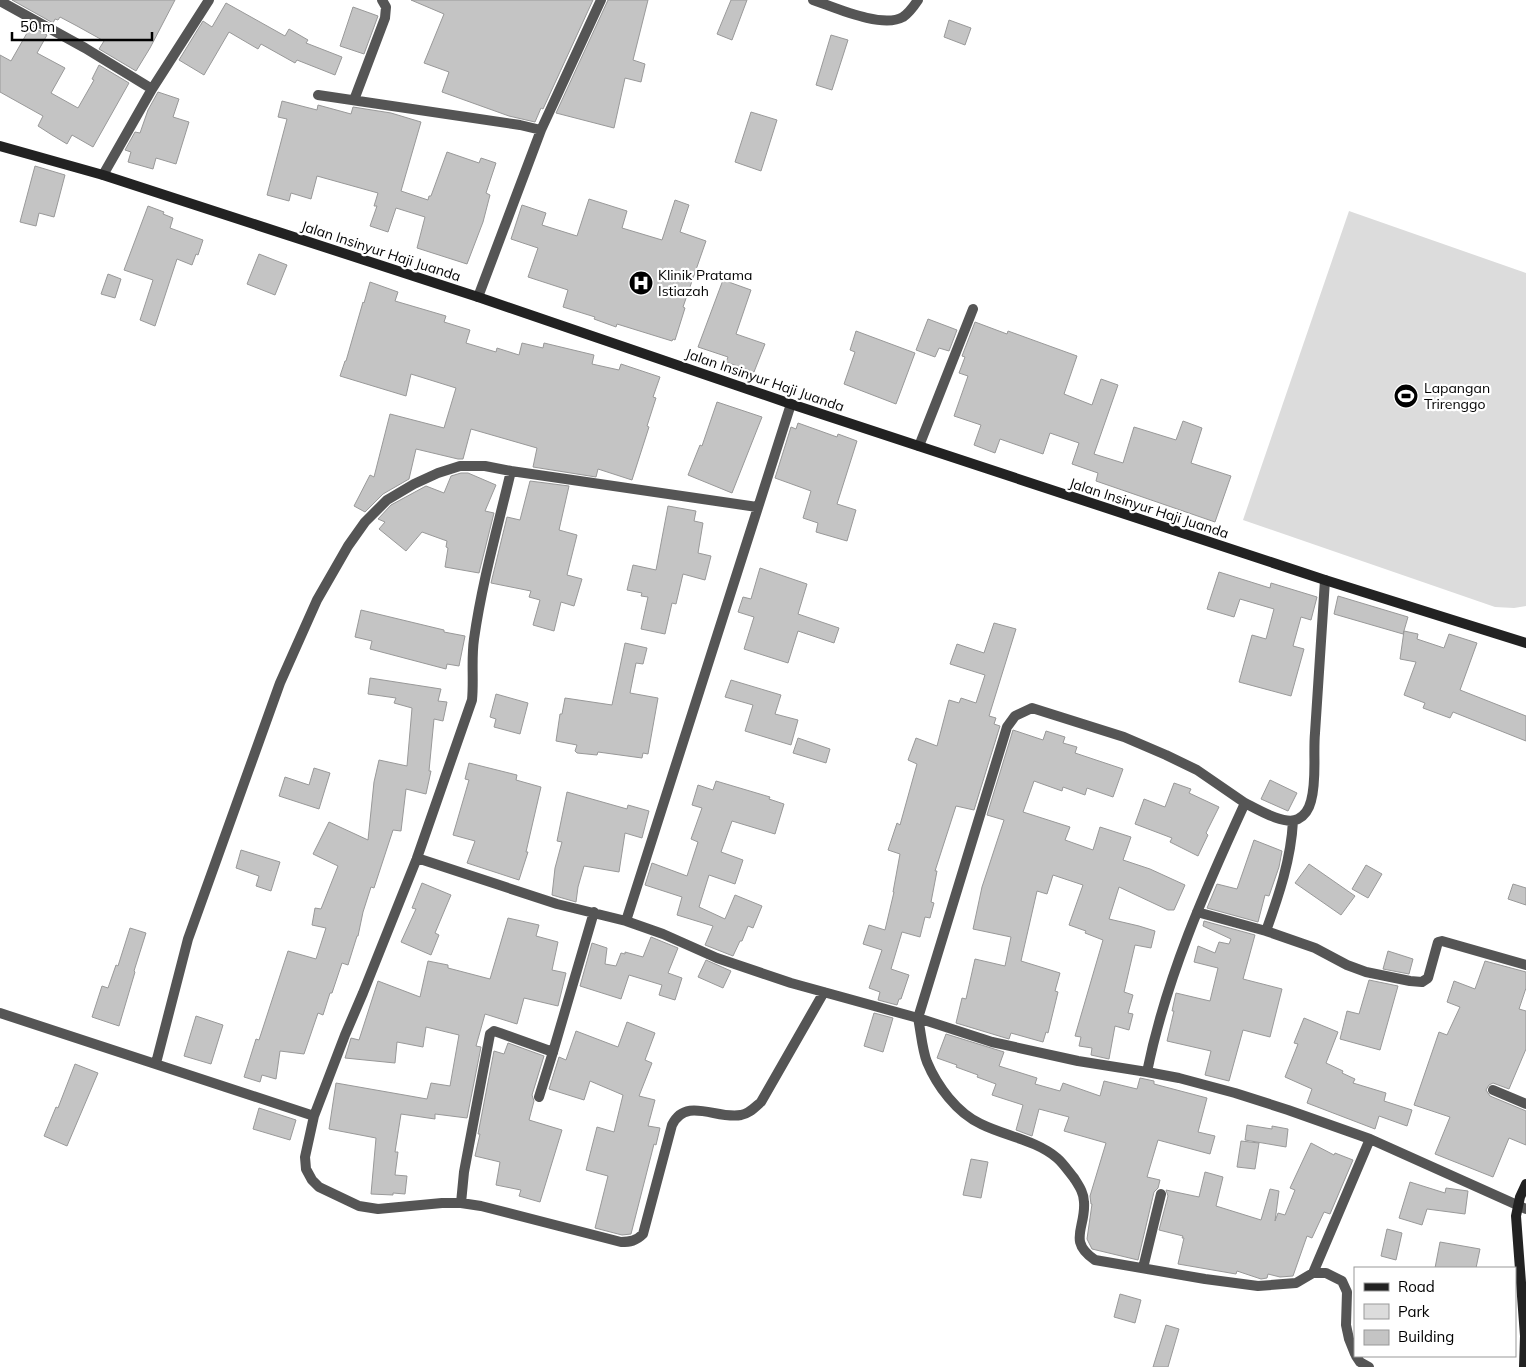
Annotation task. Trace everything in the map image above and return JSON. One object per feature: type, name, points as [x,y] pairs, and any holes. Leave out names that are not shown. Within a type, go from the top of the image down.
[{"type":"main road","name":"Jalan Insinyur Haji Juanda","points":[[0,146],[103,175],[478,297],[790,404],[1325,580],[1524,642]]},
{"type":"main road","points":[[1524,1367],[1525,1336],[1516,1229],[1526,1184]]},
{"type":"street","points":[[103,175],[152,89],[208,0]]},
{"type":"street","points":[[354,100],[385,18],[386,8],[382,0]]},
{"type":"street","points":[[478,297],[541,130],[601,0]]},
{"type":"street","points":[[813,0],[870,20],[902,18],[918,0]]},
{"type":"street","points":[[0,1],[85,48],[152,89]]},
{"type":"street","points":[[318,95],[520,125],[541,130]]},
{"type":"street","points":[[919,446],[973,310]]},
{"type":"street","points":[[626,921],[790,404]]},
{"type":"street","points":[[156,1063],[188,939],[280,683],[316,600],[348,546],[365,522],[387,500],[414,484],[438,473],[460,466],[484,466],[757,506]]},
{"type":"street","points":[[511,471],[474,639],[472,700],[417,858],[363,993],[344,1034],[314,1116],[305,1157],[306,1169],[312,1180],[319,1187],[353,1204],[378,1209],[461,1203],[481,1206],[621,1242],[638,1239],[643,1234],[672,1125],[676,1118],[681,1113],[691,1110],[724,1115],[741,1115],[751,1111],[761,1102],[824,992]]},
{"type":"street","points":[[1325,580],[1314,735],[1313,782],[1310,802],[1305,814],[1293,821],[1279,819],[1245,803],[1197,770],[1124,737],[1032,708],[1015,716],[1008,727],[918,1018],[927,1061],[945,1094],[962,1111],[980,1124],[1040,1148],[1058,1158],[1073,1177],[1081,1189],[1084,1203],[1079,1242],[1084,1252],[1095,1260],[1258,1286],[1296,1283],[1313,1273],[1326,1273],[1342,1281],[1347,1292],[1346,1325],[1354,1352]]},
{"type":"street","points":[[1146,1072],[1180,957],[1197,912],[1245,803]]},
{"type":"street","points":[[1266,931],[1286,867],[1292,841],[1293,821]]},
{"type":"street","points":[[417,858],[557,904],[626,921],[663,934],[717,958],[791,983],[918,1018],[952,1030],[1027,1051],[1179,1078],[1235,1093],[1370,1138],[1522,1208]]},
{"type":"street","points":[[539,1097],[594,912]]},
{"type":"street","points":[[1197,912],[1266,931],[1315,948],[1347,965],[1366,972],[1410,981],[1422,982],[1428,978],[1438,942],[1442,941],[1526,965]]},
{"type":"street","points":[[0,1013],[314,1116]]},
{"type":"street","points":[[461,1203],[464,1172],[490,1034],[494,1031],[553,1052]]},
{"type":"street","points":[[1494,1090],[1526,1104]]},
{"type":"street","points":[[1313,1273],[1370,1138]]},
{"type":"street","points":[[1143,1268],[1161,1194]]},
{"type":"street","points":[[1356,1357],[1360,1362],[1369,1367]]},
{"type":"green space","name":"Lapangan Trirenggo","points":[[1349,211],[1526,273],[1526,606],[1514,608],[1495,607],[1243,520]]},
{"type":"building","points":[[12,0],[175,0],[136,71],[99,49],[104,41],[60,17],[58,20],[55,19],[53,23]]},
{"type":"building","points":[[411,0],[593,0],[543,109],[541,108],[535,122],[509,116],[442,92],[449,72],[424,63],[444,14]]},
{"type":"building","points":[[608,0],[648,0],[633,60],[645,64],[641,82],[625,78],[614,128],[556,113]]},
{"type":"building","points":[[731,0],[747,0],[732,40],[717,34]]},
{"type":"building","points":[[226,3],[285,36],[289,29],[308,40],[306,43],[342,57],[335,75],[297,60],[295,63],[261,44],[258,49],[229,32],[204,75],[179,60],[203,21],[212,27]]},
{"type":"building","points":[[353,7],[378,16],[364,54],[340,46]]},
{"type":"building","points":[[949,20],[971,28],[965,45],[944,37]]},
{"type":"building","points":[[31,26],[47,35],[37,53],[65,68],[51,93],[78,108],[94,80],[92,79],[99,65],[129,83],[93,147],[72,135],[67,144],[38,126],[43,116],[0,92],[0,55],[11,61]]},
{"type":"building","points":[[831,35],[848,40],[832,90],[816,85]]},
{"type":"building","points":[[158,92],[179,99],[173,117],[189,122],[176,164],[156,158],[153,169],[128,162],[131,152],[125,150],[135,132],[140,133],[148,110]]},
{"type":"building","points":[[282,101],[317,110],[318,105],[351,114],[353,107],[391,113],[421,122],[401,191],[428,200],[447,152],[479,163],[481,158],[496,163],[486,193],[490,195],[483,222],[467,264],[417,248],[425,217],[396,208],[388,232],[370,226],[377,206],[374,206],[378,193],[317,176],[311,199],[291,193],[289,201],[267,195],[287,119],[278,117]]},
{"type":"building","points":[[751,112],[777,120],[761,171],[735,162]]},
{"type":"building","points":[[35,166],[65,175],[54,217],[39,213],[36,226],[20,222]]},
{"type":"building","points":[[589,199],[627,211],[622,228],[662,240],[675,200],[689,205],[680,232],[706,241],[683,307],[685,308],[675,340],[673,339],[672,341],[617,324],[616,327],[594,319],[595,317],[563,307],[568,290],[528,277],[538,248],[511,239],[522,205],[546,213],[542,225],[577,236]]},
{"type":"building","points":[[148,206],[164,212],[163,214],[173,218],[170,228],[203,240],[192,265],[177,259],[155,326],[140,320],[153,280],[124,270]]},
{"type":"building","points":[[259,254],[287,265],[275,295],[247,284]]},
{"type":"building","points":[[108,274],[121,279],[115,298],[101,294]]},
{"type":"building","points":[[723,280],[751,290],[736,334],[765,344],[754,372],[726,362],[728,357],[698,347]]},
{"type":"building","points":[[370,282],[398,292],[395,301],[446,316],[444,322],[470,330],[466,343],[496,352],[497,348],[519,355],[522,343],[543,348],[544,343],[594,355],[592,364],[619,370],[621,364],[660,377],[653,397],[656,398],[647,426],[649,427],[632,480],[598,469],[596,477],[533,467],[537,448],[471,429],[463,459],[416,449],[409,479],[383,494],[365,512],[354,506],[370,475],[374,477],[390,414],[444,428],[456,388],[411,374],[406,396],[340,376]]},
{"type":"building","points":[[928,319],[957,330],[949,351],[939,348],[935,357],[916,350]]},
{"type":"building","points":[[975,322],[1007,334],[1008,331],[1077,356],[1064,394],[1092,405],[1101,379],[1118,385],[1094,454],[1123,463],[1134,427],[1176,440],[1183,421],[1202,428],[1191,463],[1231,476],[1215,522],[1096,481],[1098,473],[1072,464],[1079,443],[1050,433],[1043,454],[1000,439],[995,453],[974,445],[981,425],[954,416],[968,376],[959,373],[965,357],[962,356]]},
{"type":"building","points":[[856,331],[915,353],[896,404],[844,384],[855,352],[850,350]]},
{"type":"building","points":[[717,402],[762,417],[732,493],[688,475],[700,445],[702,446]]},
{"type":"building","points":[[798,423],[837,437],[838,434],[857,441],[837,504],[856,510],[847,541],[816,532],[818,523],[803,518],[811,491],[775,478],[791,427],[796,429]]},
{"type":"building","points":[[468,473],[496,485],[485,511],[494,513],[479,573],[445,567],[448,548],[446,547],[447,541],[422,532],[406,551],[379,529],[385,522],[378,519],[391,505],[426,486],[444,493],[451,476]]},
{"type":"building","points":[[530,481],[569,486],[559,530],[577,535],[567,575],[582,579],[574,606],[561,602],[554,631],[533,625],[540,600],[529,597],[531,591],[491,583],[507,517],[520,520]]},
{"type":"building","points":[[668,506],[696,511],[694,521],[703,523],[698,553],[711,556],[705,580],[683,574],[676,604],[672,603],[665,634],[641,629],[648,597],[641,596],[642,593],[627,590],[633,565],[656,570]]},
{"type":"building","points":[[760,568],[807,584],[798,614],[839,628],[834,643],[798,631],[788,663],[744,649],[754,617],[738,612],[743,597],[751,599]]},
{"type":"building","points":[[1219,572],[1270,588],[1271,583],[1317,597],[1311,620],[1301,617],[1293,646],[1304,649],[1291,696],[1239,682],[1252,635],[1266,639],[1274,609],[1240,599],[1234,617],[1207,609]]},
{"type":"building","points":[[1338,596],[1408,617],[1403,634],[1334,614]]},
{"type":"building","points":[[361,610],[465,636],[459,666],[447,664],[446,669],[370,649],[372,641],[355,637]]},
{"type":"building","points":[[994,623],[1016,629],[989,716],[996,718],[994,724],[1000,726],[974,810],[956,806],[935,871],[937,871],[931,902],[934,903],[930,918],[925,917],[920,937],[902,932],[891,969],[909,975],[901,999],[899,999],[897,1005],[878,1000],[880,992],[869,988],[882,950],[863,944],[869,925],[885,930],[900,854],[888,850],[897,823],[900,825],[917,764],[908,760],[916,738],[937,746],[949,700],[959,703],[961,698],[976,703],[985,675],[950,664],[957,644],[984,653]]},
{"type":"building","points":[[1404,631],[1418,634],[1417,639],[1444,648],[1449,634],[1477,643],[1460,690],[1526,716],[1526,741],[1453,712],[1450,718],[1423,708],[1425,703],[1404,695],[1416,662],[1400,659]]},
{"type":"building","points":[[625,643],[647,648],[643,664],[636,663],[630,693],[658,698],[648,754],[643,753],[642,758],[598,752],[597,755],[577,753],[575,751],[577,745],[556,741],[560,714],[562,714],[565,698],[612,705]]},
{"type":"building","points":[[370,678],[441,689],[438,701],[447,702],[443,721],[434,719],[429,771],[431,771],[426,794],[406,789],[401,831],[393,830],[374,888],[371,887],[348,965],[342,963],[323,1015],[318,1013],[304,1054],[280,1051],[276,1079],[262,1075],[260,1082],[244,1077],[256,1039],[259,1040],[288,951],[316,959],[326,928],[312,925],[315,908],[321,909],[338,866],[313,854],[329,822],[368,840],[374,782],[379,760],[407,766],[412,708],[394,703],[396,698],[368,694]]},
{"type":"building","points":[[731,680],[781,695],[775,714],[798,720],[791,745],[745,731],[753,705],[725,697]]},
{"type":"building","points":[[496,694],[528,703],[520,734],[494,727],[496,719],[490,717]]},
{"type":"building","points":[[1013,730],[1043,740],[1046,731],[1065,737],[1063,743],[1077,747],[1075,753],[1123,769],[1113,797],[1087,788],[1085,795],[1063,787],[1062,791],[1034,781],[1023,812],[1070,827],[1065,840],[1093,850],[1100,827],[1131,837],[1123,860],[1150,869],[1185,885],[1174,910],[1168,910],[1119,887],[1109,919],[1155,931],[1151,948],[1135,945],[1124,992],[1133,995],[1128,1013],[1133,1014],[1129,1030],[1115,1026],[1109,1059],[1091,1055],[1092,1048],[1079,1046],[1081,1037],[1075,1036],[1103,940],[1069,925],[1083,885],[1053,875],[1047,894],[1037,891],[1021,961],[1060,973],[1055,991],[1058,992],[1048,1033],[1046,1032],[1043,1042],[1011,1033],[1009,1039],[956,1023],[962,998],[966,999],[975,959],[1005,966],[1011,937],[973,929],[982,887],[1004,820],[987,815]]},
{"type":"building","points":[[798,738],[830,749],[826,763],[793,753]]},
{"type":"building","points":[[469,763],[517,775],[516,780],[541,787],[526,852],[528,852],[519,880],[467,863],[475,841],[453,835],[469,780],[465,779]]},
{"type":"building","points":[[314,768],[330,773],[319,809],[279,796],[285,777],[309,785]]},
{"type":"building","points":[[1270,780],[1297,793],[1288,811],[1261,799]]},
{"type":"building","points":[[716,781],[770,797],[769,799],[784,804],[775,834],[732,821],[721,852],[743,860],[735,884],[709,875],[699,907],[725,919],[735,895],[762,906],[753,928],[748,926],[733,956],[705,945],[713,926],[677,915],[682,897],[645,885],[652,863],[687,876],[698,842],[691,839],[702,808],[692,805],[698,785],[713,790]]},
{"type":"building","points":[[1174,783],[1191,789],[1189,793],[1219,807],[1206,833],[1208,835],[1198,856],[1170,842],[1172,838],[1135,824],[1144,799],[1165,807]]},
{"type":"building","points":[[567,792],[627,809],[628,805],[649,811],[642,838],[625,833],[619,872],[584,866],[576,902],[552,895],[555,868],[562,842],[557,841]]},
{"type":"building","points":[[1254,840],[1282,851],[1279,867],[1269,896],[1265,895],[1258,922],[1207,908],[1217,884],[1237,889]]},
{"type":"building","points":[[241,850],[280,862],[271,891],[256,886],[259,876],[236,868]]},
{"type":"building","points":[[1309,864],[1355,896],[1341,915],[1295,883]]},
{"type":"building","points":[[1366,865],[1382,874],[1368,898],[1352,889]]},
{"type":"building","points":[[422,883],[451,895],[435,933],[439,935],[431,955],[401,942],[416,909],[412,908]]},
{"type":"building","points":[[1513,884],[1526,888],[1526,905],[1508,899]]},
{"type":"building","points":[[508,918],[539,925],[536,936],[558,942],[552,970],[566,973],[558,1006],[524,998],[517,1024],[485,1014],[476,1046],[481,1047],[467,1118],[435,1114],[435,1119],[401,1114],[395,1152],[398,1152],[395,1175],[407,1176],[405,1194],[371,1194],[376,1138],[329,1129],[336,1083],[427,1099],[431,1083],[450,1086],[459,1035],[426,1027],[423,1047],[397,1042],[395,1063],[345,1058],[351,1038],[359,1040],[378,981],[420,997],[428,961],[448,965],[448,968],[490,979]]},
{"type":"building","points":[[1204,921],[1255,935],[1243,979],[1282,989],[1270,1037],[1243,1030],[1229,1081],[1205,1075],[1211,1051],[1167,1041],[1176,993],[1210,1001],[1218,968],[1194,962],[1198,946],[1215,953],[1219,942],[1229,944],[1231,939],[1203,926]]},
{"type":"building","points":[[130,928],[146,933],[119,1026],[92,1017],[102,986],[108,988],[116,965],[118,966]]},
{"type":"building","points":[[651,937],[678,948],[668,973],[682,978],[675,1000],[659,995],[662,985],[629,975],[621,999],[580,986],[592,943],[607,948],[605,964],[616,966],[621,953],[625,954],[625,952],[643,957]]},
{"type":"building","points":[[1388,951],[1413,959],[1409,974],[1383,969]]},
{"type":"building","points":[[706,960],[731,971],[723,988],[698,977]]},
{"type":"building","points":[[1485,961],[1526,972],[1526,988],[1519,1009],[1526,1011],[1526,1049],[1509,1089],[1493,1083],[1486,1090],[1490,1096],[1526,1111],[1526,1145],[1509,1138],[1493,1177],[1435,1154],[1450,1117],[1414,1105],[1439,1032],[1447,1035],[1460,1007],[1447,1002],[1454,981],[1475,989]]},
{"type":"building","points":[[1369,980],[1398,986],[1380,1050],[1340,1039],[1347,1011],[1359,1014]]},
{"type":"building","points":[[874,1013],[893,1018],[883,1052],[864,1046]]},
{"type":"building","points":[[196,1016],[223,1025],[211,1064],[184,1056]]},
{"type":"building","points":[[1304,1018],[1338,1032],[1326,1063],[1355,1079],[1353,1083],[1386,1093],[1384,1101],[1412,1110],[1407,1126],[1379,1116],[1375,1129],[1307,1103],[1312,1089],[1285,1077],[1298,1044],[1294,1043]]},
{"type":"building","points":[[627,1022],[655,1033],[645,1060],[652,1063],[639,1096],[655,1100],[648,1126],[660,1128],[656,1145],[654,1144],[631,1234],[622,1235],[595,1228],[608,1176],[586,1170],[597,1127],[614,1132],[623,1095],[590,1081],[584,1100],[549,1089],[559,1057],[566,1060],[576,1031],[618,1047]]},
{"type":"building","points":[[946,1034],[1004,1052],[999,1066],[1037,1078],[1035,1084],[1060,1091],[1063,1083],[1100,1096],[1104,1081],[1137,1089],[1140,1078],[1154,1081],[1154,1084],[1207,1098],[1198,1132],[1215,1136],[1210,1154],[1158,1140],[1147,1177],[1160,1180],[1158,1188],[1154,1192],[1138,1260],[1092,1249],[1087,1239],[1092,1204],[1090,1196],[1106,1143],[1064,1131],[1069,1117],[1039,1109],[1032,1136],[1016,1130],[1023,1105],[992,1095],[996,1084],[956,1067],[957,1065],[937,1058]]},
{"type":"building","points":[[508,1043],[544,1056],[532,1095],[534,1101],[529,1120],[562,1130],[540,1202],[519,1196],[521,1190],[496,1185],[500,1162],[475,1156],[494,1051],[504,1054]]},
{"type":"building","points":[[75,1064],[98,1073],[67,1146],[44,1136],[56,1107],[58,1108]]},
{"type":"building","points":[[259,1108],[296,1120],[290,1140],[253,1129]]},
{"type":"building","points":[[1247,1125],[1272,1129],[1272,1126],[1288,1129],[1286,1147],[1245,1140]]},
{"type":"building","points":[[1241,1141],[1259,1143],[1255,1169],[1237,1167]]},
{"type":"building","points":[[1311,1143],[1334,1155],[1335,1153],[1353,1160],[1330,1214],[1324,1212],[1312,1238],[1307,1236],[1293,1276],[1280,1277],[1268,1274],[1267,1278],[1261,1279],[1237,1271],[1236,1274],[1178,1264],[1183,1236],[1159,1230],[1168,1196],[1166,1190],[1199,1197],[1205,1172],[1223,1177],[1216,1206],[1261,1220],[1270,1189],[1279,1191],[1275,1221],[1278,1213],[1285,1215],[1295,1190],[1290,1188]]},
{"type":"building","points":[[971,1159],[988,1162],[981,1198],[963,1195]]},
{"type":"building","points":[[1410,1182],[1445,1193],[1446,1188],[1468,1191],[1465,1214],[1427,1209],[1422,1225],[1399,1218]]},
{"type":"building","points":[[1387,1229],[1402,1233],[1396,1260],[1381,1256]]},
{"type":"building","points":[[1440,1242],[1480,1249],[1476,1267],[1435,1267]]},
{"type":"building","points":[[1120,1294],[1141,1300],[1135,1323],[1114,1317]]},
{"type":"building","points":[[1166,1325],[1179,1329],[1168,1367],[1153,1367]]},
{"type":"place","name":"Klinik Pratama Istiazah","points":[[641,283]]},
{"type":"place","name":"Lapangan Trirenggo","points":[[1406,396]]}]
